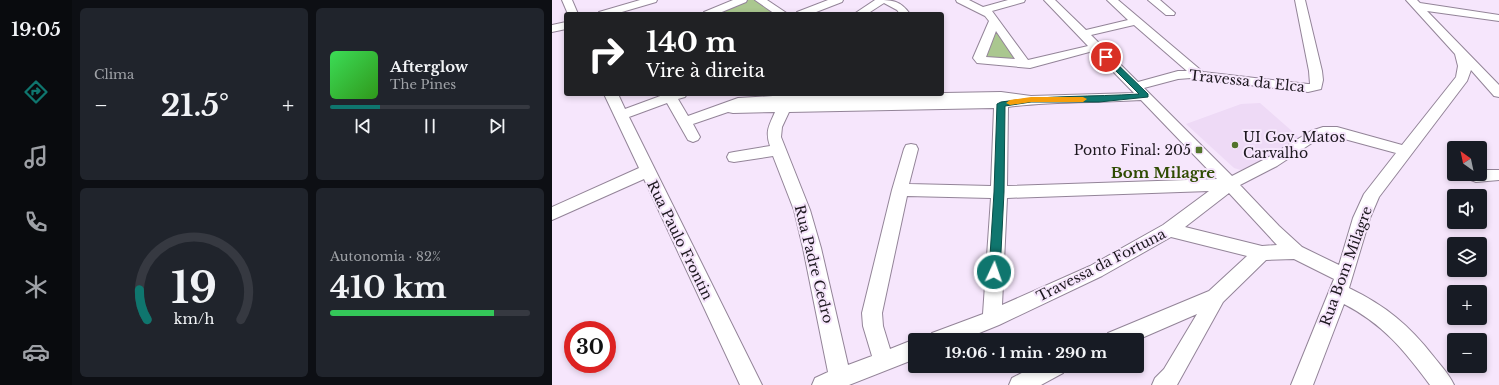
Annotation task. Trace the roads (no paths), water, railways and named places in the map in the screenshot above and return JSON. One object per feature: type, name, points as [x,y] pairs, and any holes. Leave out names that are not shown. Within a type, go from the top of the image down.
[{"type":"street","points":[[567,0],[572,12]]},
{"type":"street","points":[[611,12],[652,0]]},
{"type":"street","points":[[710,0],[720,9]]},
{"type":"street","points":[[713,12],[742,0]]},
{"type":"street","points":[[760,0],[780,12]]},
{"type":"street","points":[[806,12],[838,0]]},
{"type":"street","points":[[862,12],[882,0]]},
{"type":"street","points":[[886,0],[901,8],[904,12]]},
{"type":"street","points":[[961,0],[989,14],[1025,64]]},
{"type":"street","points":[[983,10],[1020,0]]},
{"type":"street","points":[[1049,0],[1141,91],[1273,230],[1296,252],[1341,284],[1365,305],[1389,322],[1408,341],[1443,385]]},
{"type":"street","points":[[1112,0],[1198,74]]},
{"type":"street","points":[[1153,0],[1170,13]]},
{"type":"street","name":"Travessa da Elca","points":[[684,122],[731,106],[738,102],[910,99],[1099,99],[1141,91],[1178,75],[1198,74],[1312,88],[1316,86],[1317,81],[1300,0]]},
{"type":"street","points":[[1397,0],[1499,18]]},
{"type":"street","points":[[1413,3],[1461,54],[1493,79],[1499,93]]},
{"type":"street","points":[[626,8],[635,12]]},
{"type":"street","points":[[1083,34],[1137,21]]},
{"type":"street","points":[[994,22],[980,59],[1025,64],[1037,63],[1096,47]]},
{"type":"street","points":[[552,28],[564,25]]},
{"type":"street","points":[[1461,54],[1465,68],[1462,78],[1493,79]]},
{"type":"street","name":"Rua Bom Milagre","points":[[1302,385],[1341,284],[1362,215],[1372,194],[1462,78]]},
{"type":"street","name":"Rua Paulo Frontin","points":[[612,96],[750,385]]},
{"type":"street","points":[[621,115],[670,96]]},
{"type":"street","points":[[673,96],[684,122],[693,137]]},
{"type":"street","points":[[992,319],[999,192],[1001,100]]},
{"type":"street","name":"Rua Padre Cedro","points":[[776,102],[774,137],[802,210],[812,248],[832,382]]},
{"type":"street","name":"Travessa da Fortuna","points":[[957,333],[992,319],[1096,271],[1169,230],[1229,184],[1272,162],[1311,136],[1323,132],[1337,132],[1406,151]]},
{"type":"street","points":[[884,362],[873,326],[872,313],[900,190],[911,149]]},
{"type":"street","points":[[734,157],[778,150]]},
{"type":"street","points":[[552,214],[647,171]]},
{"type":"street","points":[[1487,176],[1499,175]]},
{"type":"street","points":[[900,190],[999,192],[1229,184]]},
{"type":"street","points":[[1169,230],[1262,253],[1296,252]]},
{"type":"street","points":[[1131,333],[1216,297],[1262,253]]},
{"type":"street","points":[[1163,385],[1171,376],[1216,297]]},
{"type":"street","points":[[832,382],[908,352]]},
{"type":"street","points":[[1020,385],[1043,373]]},
{"type":"place","name":"UI Gov. Matos Carvalho","points":[[1235,145]]},
{"type":"place","name":"Ponto Final: 205","points":[[1199,150]]},
{"type":"district","name":"Bom Milagre","points":[[1163,172]]}]
